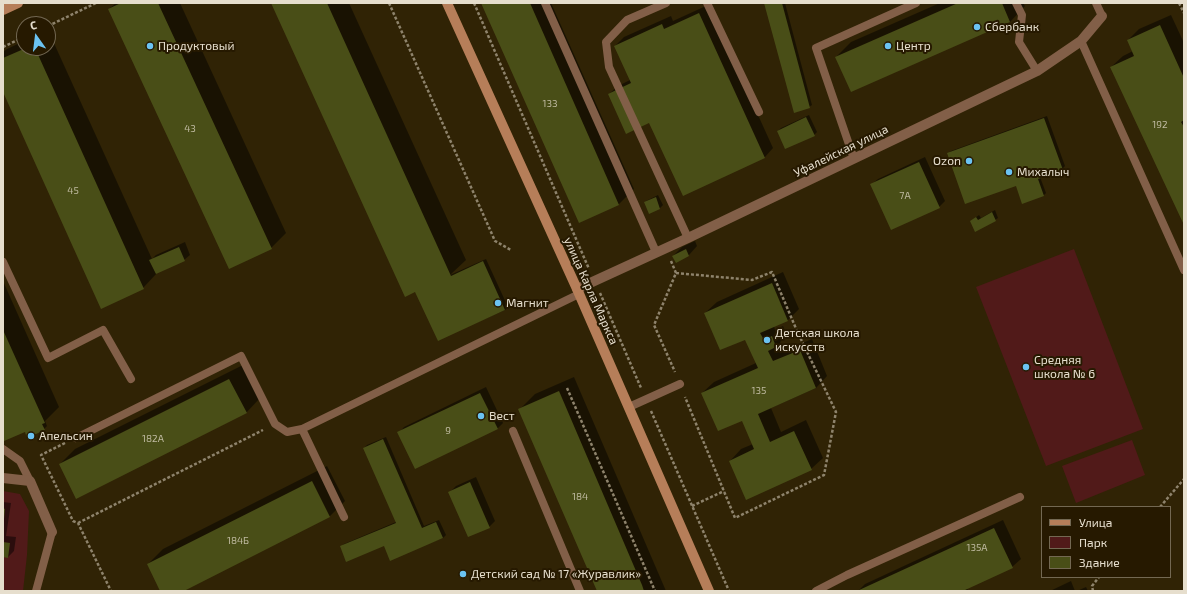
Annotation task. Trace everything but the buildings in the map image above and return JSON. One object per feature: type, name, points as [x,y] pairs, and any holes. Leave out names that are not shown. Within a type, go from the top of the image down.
[{"type":"street","points":[[3,10],[18,3]]},
{"type":"street","name":"улица Карла Маркса","points":[[446,3],[578,291],[709,591]]},
{"type":"street","name":"Уфалейская улица","points":[[578,291],[594,280],[688,238],[1037,71],[1081,41],[1102,16]]},
{"type":"street","points":[[3,478],[30,481],[52,532]]},
{"type":"lane","points":[[545,3],[656,252]]},
{"type":"lane","points":[[666,3],[627,20],[606,42],[609,66],[688,238]]},
{"type":"lane","points":[[707,3],[759,112]]},
{"type":"lane","points":[[854,159],[816,48],[916,3]]},
{"type":"lane","points":[[1016,3],[1022,15],[1019,42],[1037,71]]},
{"type":"lane","points":[[1096,3],[1102,16]]},
{"type":"lane","points":[[1081,41],[1184,270]]},
{"type":"lane","points":[[3,262],[48,358],[103,330],[131,379]]},
{"type":"lane","points":[[76,438],[241,356],[275,424],[287,432],[302,429],[578,291]]},
{"type":"lane","points":[[628,407],[680,384]]},
{"type":"lane","points":[[302,429],[344,517]]},
{"type":"lane","points":[[513,431],[580,591]]},
{"type":"lane","points":[[3,450],[20,461],[30,481]]},
{"type":"lane","points":[[816,591],[1020,497]]},
{"type":"lane","points":[[36,591],[52,532]]},
{"type":"path","points":[[56,22],[96,3]]},
{"type":"path","points":[[388,3],[496,241],[511,250]]},
{"type":"path","points":[[474,3],[729,591]]},
{"type":"path","points":[[1179,3],[1184,13]]},
{"type":"path","points":[[3,47],[16,41]]},
{"type":"path","points":[[669,257],[676,273],[654,325],[735,518],[824,475],[836,412],[772,272],[752,280],[676,273]]},
{"type":"path","points":[[567,388],[655,591]]},
{"type":"path","points":[[78,523],[275,424]]},
{"type":"path","points":[[76,438],[41,455],[73,521],[78,523],[111,591]]},
{"type":"path","points":[[1161,506],[1184,479]]},
{"type":"path","points":[[692,506],[724,491]]},
{"type":"path","points":[[1093,591],[1092,586],[1098,578]]},
{"type":"green space","points":[[1074,249],[1143,429],[1046,466],[976,287]]},
{"type":"green space","points":[[1132,440],[1145,475],[1076,503],[1062,466]]},
{"type":"green space","points":[[3,491],[20,494],[29,511],[27,555],[23,591],[3,591]]},
{"type":"place","name":"Сбербанк","points":[[977,27]]},
{"type":"place","name":"Продуктовый","points":[[150,46]]},
{"type":"place","name":"Центр","points":[[888,46]]},
{"type":"place","name":"Ozon","points":[[969,161]]},
{"type":"place","name":"Михалыч","points":[[1009,172]]},
{"type":"place","name":"Магнит","points":[[498,303]]},
{"type":"place","name":"Детская школа искусств","points":[[767,340]]},
{"type":"place","name":"Средняя школа № 6","points":[[1026,367]]},
{"type":"place","name":"Вест","points":[[481,416]]},
{"type":"place","name":"Апельсин","points":[[31,436]]},
{"type":"place","name":"Детский сад № 17 «Журавлик»","points":[[463,574]]}]
